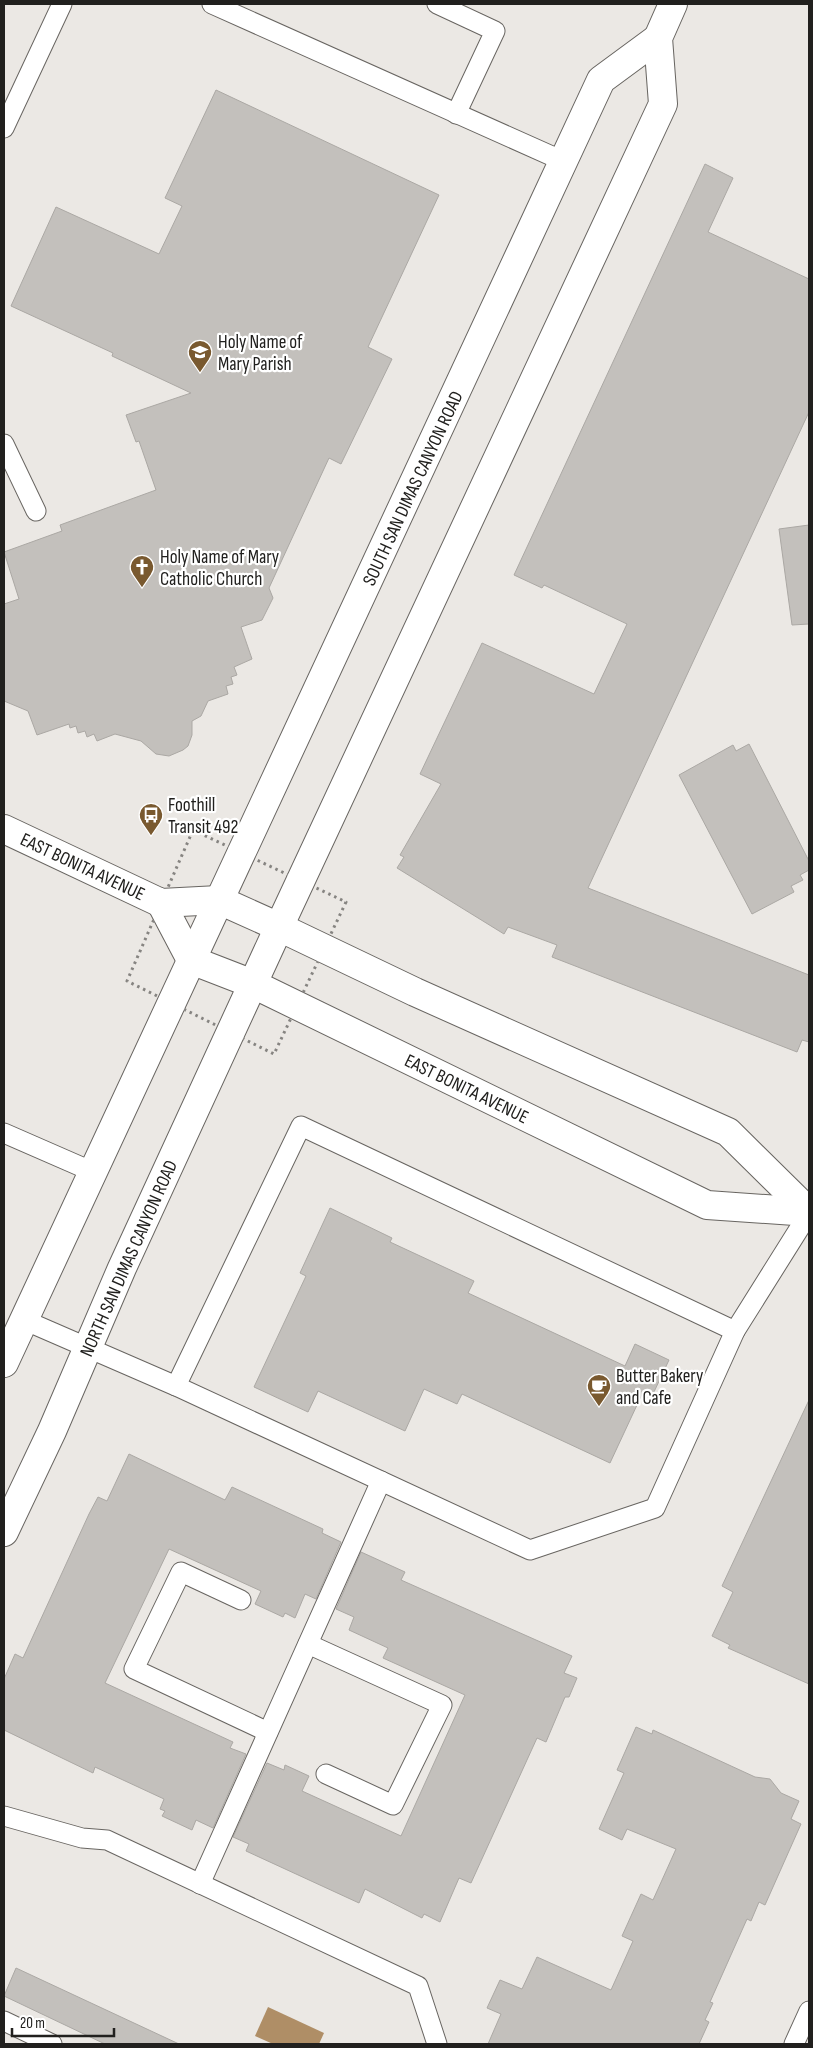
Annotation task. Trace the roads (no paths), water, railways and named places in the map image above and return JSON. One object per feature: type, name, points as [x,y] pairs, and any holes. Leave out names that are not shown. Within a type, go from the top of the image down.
[{"type":"main road","name":"SOUTH SAN DIMAS CANYON ROAD","points":[[253,984],[663,104],[658,38],[673,4]]},
{"type":"main road","name":"SOUTH SAN DIMAS CANYON ROAD","points":[[191,960],[602,80],[658,38]]},
{"type":"main road","name":"EAST BONITA AVENUE","points":[[4,829],[162,903],[219,900],[415,992],[728,1132],[809,1212]]},
{"type":"main road","name":"EAST BONITA AVENUE","points":[[162,903],[191,960],[253,984],[707,1205],[809,1212]]},
{"type":"main road","points":[[4,1363],[191,960]]},
{"type":"main road","name":"NORTH SAN DIMAS CANYON ROAD","points":[[4,1532],[52,1431],[87,1347],[253,984]]},
{"type":"lane","points":[[4,128],[62,4]]},
{"type":"lane","points":[[212,4],[563,162]]},
{"type":"lane","points":[[437,4],[495,30],[456,114]]},
{"type":"lane","points":[[4,444],[36,512]]},
{"type":"lane","points":[[176,1386],[301,1126],[735,1331]]},
{"type":"lane","points":[[4,1133],[92,1171]]},
{"type":"lane","points":[[24,1320],[176,1386],[530,1550],[655,1508],[735,1331],[809,1212]]},
{"type":"lane","points":[[200,1884],[381,1481]]},
{"type":"lane","points":[[241,1600],[181,1572],[134,1669],[268,1732]]},
{"type":"lane","points":[[308,1644],[442,1705],[394,1805],[326,1774]]},
{"type":"lane","points":[[4,1816],[82,1838],[107,1840],[418,1986],[437,2044]]},
{"type":"lane","points":[[794,2044],[809,2011]]},
{"type":"lane","points":[[4,2021],[52,2044]]},
{"type":"place","name":"Holy Name of Mary Parish","points":[[200,373]]},
{"type":"place","name":"Holy Name of Mary Catholic Church","points":[[142,588]]},
{"type":"place","name":"Foothill Transit 492","points":[[151,836]]},
{"type":"place","name":"Butter Bakery and Cafe","points":[[599,1407]]}]
